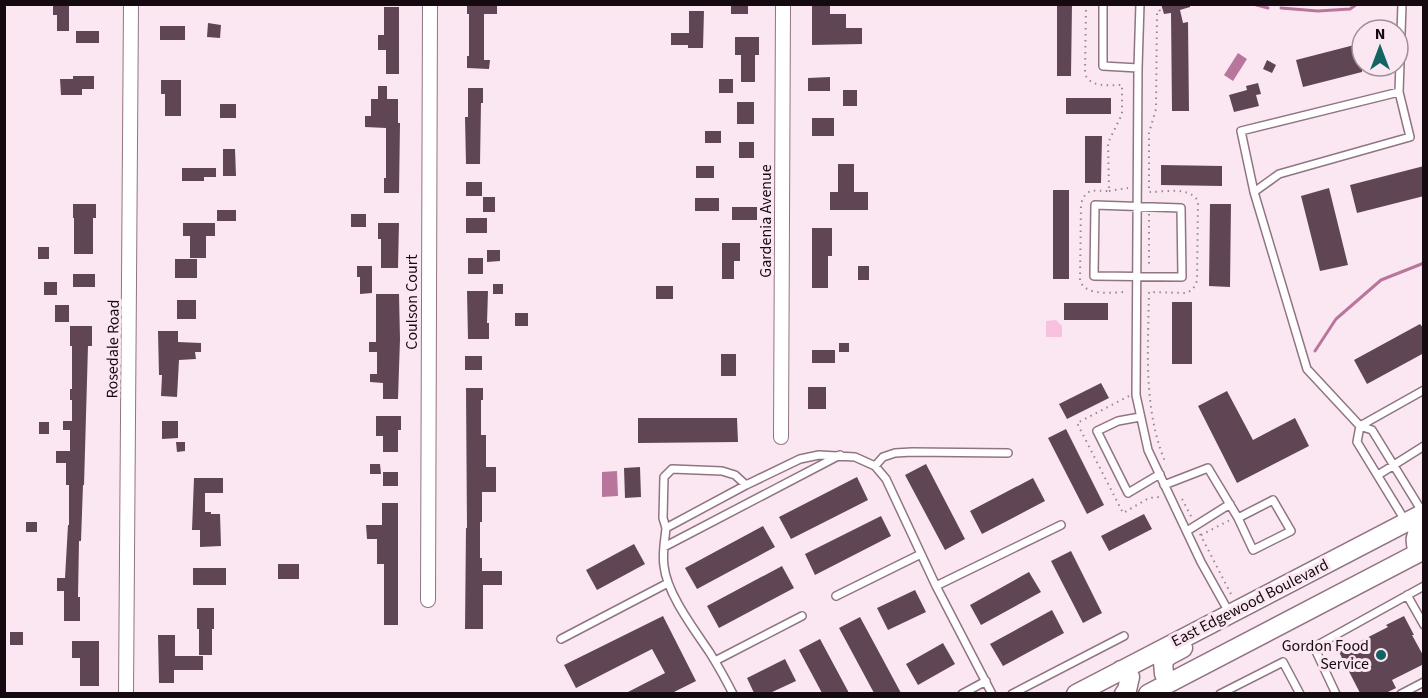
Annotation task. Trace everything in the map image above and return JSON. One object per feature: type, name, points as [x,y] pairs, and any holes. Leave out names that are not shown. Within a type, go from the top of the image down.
[{"type":"street","name":"Rosedale Road","points":[[126,693],[131,4]]},
{"type":"street","name":"Coulson Court","points":[[428,600],[430,4]]},
{"type":"street","name":"Gardenia Avenue","points":[[781,437],[783,4]]},
{"type":"street","name":"East Edgewood Boulevard","points":[[1076,693],[1121,670],[1232,606],[1253,602],[1415,524],[1423,513]]},
{"type":"street","points":[[1415,524],[1419,530],[1415,539],[1422,555]]},
{"type":"street","name":"East Edgewood Boulevard","points":[[1148,693],[1172,685],[1422,555]]},
{"type":"street","points":[[1172,685],[1164,674],[1163,668],[1168,656],[1243,616],[1253,602]]},
{"type":"street","points":[[1121,670],[1130,678],[1124,693]]},
{"type":"lane","points":[[1103,4],[1103,66],[1138,68]]},
{"type":"lane","points":[[1140,4],[1136,395],[1148,450],[1201,562],[1232,606]]},
{"type":"lane","points":[[1254,192],[1279,174],[1410,138],[1399,92],[1402,4]]},
{"type":"lane","points":[[1399,92],[1241,131],[1254,192],[1307,369],[1360,426],[1372,430],[1423,513]]},
{"type":"lane","points":[[1095,205],[1149,207],[1181,208],[1182,277],[1094,276],[1095,205]]},
{"type":"lane","points":[[1360,426],[1424,390]]},
{"type":"lane","points":[[1140,417],[1118,421],[1097,431],[1128,493],[1160,474]]},
{"type":"lane","points":[[1360,426],[1357,442],[1378,475],[1415,524]]},
{"type":"lane","points":[[1378,475],[1424,446]]},
{"type":"lane","points":[[875,466],[883,457],[895,453],[1008,453]]},
{"type":"lane","points":[[666,528],[800,459],[819,454],[840,455],[855,457],[875,466],[886,479],[936,586],[992,693]]},
{"type":"lane","points":[[664,547],[840,455]]},
{"type":"lane","points":[[1164,485],[1208,468],[1238,518],[1253,550],[1291,531],[1272,500],[1238,518]]},
{"type":"lane","points":[[733,693],[668,583],[664,566],[666,528],[663,518],[664,477],[672,470],[722,471],[735,475],[746,485]]},
{"type":"lane","points":[[1186,531],[1230,504]]},
{"type":"lane","points":[[936,586],[1061,525]]},
{"type":"lane","points":[[836,596],[921,554]]},
{"type":"lane","points":[[561,639],[668,583]]},
{"type":"lane","points":[[1336,693],[1314,647],[1424,586]]},
{"type":"lane","points":[[1407,595],[1424,625]]},
{"type":"lane","points":[[715,661],[802,616]]},
{"type":"lane","points":[[1012,693],[1124,636]]},
{"type":"lane","points":[[1220,693],[1282,662],[1300,693]]},
{"type":"lane","points":[[962,693],[986,681]]},
{"type":"lane","points":[[1401,693],[1424,682]]},
{"type":"path","points":[[1086,4],[1085,74],[1088,80],[1095,84],[1122,85],[1122,114],[1108,143],[1109,191],[1090,190],[1083,195],[1080,281],[1083,287],[1090,292],[1136,292]]},
{"type":"path","points":[[1158,4],[1160,12],[1157,13],[1156,109],[1149,133],[1148,366],[1150,408],[1162,455],[1232,606]]},
{"type":"path","points":[[1149,192],[1186,192],[1194,195],[1198,201],[1197,281],[1193,289],[1187,293],[1149,292]]},
{"type":"shaded area","points":[[1238,53],[1247,59],[1233,81],[1224,75]]},
{"type":"shaded area","points":[[1056,320],[1062,326],[1062,337],[1046,337],[1046,321]]},
{"type":"shaded area","points":[[617,471],[618,496],[602,497],[602,472]]},
{"type":"building","points":[[53,4],[69,4],[69,31],[57,31],[57,15],[53,15]]},
{"type":"building","points":[[467,4],[497,4],[497,14],[484,14],[484,60],[490,60],[489,69],[467,68],[469,14],[467,14]]},
{"type":"building","points":[[731,4],[748,4],[748,14],[731,14]]},
{"type":"building","points":[[812,4],[830,4],[830,14],[846,14],[846,28],[862,28],[862,44],[812,45]]},
{"type":"building","points":[[1057,4],[1072,4],[1071,76],[1057,76]]},
{"type":"building","points":[[1161,4],[1190,4],[1190,7],[1180,10],[1183,23],[1188,22],[1189,111],[1172,111],[1171,13],[1164,14]]},
{"type":"building","points":[[384,7],[399,7],[399,74],[386,74],[386,50],[378,50],[378,35],[384,35]]},
{"type":"building","points":[[689,11],[704,11],[703,48],[671,45],[671,33],[689,33]]},
{"type":"building","points":[[208,23],[221,25],[220,38],[207,37]]},
{"type":"building","points":[[160,26],[185,26],[185,40],[160,40]]},
{"type":"building","points":[[76,31],[99,31],[99,43],[76,43]]},
{"type":"building","points":[[735,37],[759,37],[759,55],[755,55],[755,82],[741,82],[741,55],[735,55]]},
{"type":"building","points":[[1350,46],[1350,75],[1303,87],[1296,60]]},
{"type":"building","points":[[1267,60],[1276,65],[1272,73],[1263,69]]},
{"type":"building","points":[[73,76],[94,76],[94,89],[82,89],[82,95],[61,95],[60,79],[73,79]]},
{"type":"building","points":[[830,77],[830,91],[808,91],[808,78]]},
{"type":"building","points":[[719,79],[733,79],[733,93],[719,93]]},
{"type":"building","points":[[161,80],[181,80],[181,116],[165,116],[165,94],[161,94]]},
{"type":"building","points":[[1258,83],[1261,94],[1256,95],[1259,106],[1234,112],[1229,95],[1247,90],[1246,86]]},
{"type":"building","points":[[378,86],[387,86],[387,99],[398,99],[399,193],[384,193],[386,128],[365,127],[365,116],[371,116],[371,99],[378,99]]},
{"type":"building","points":[[468,88],[483,88],[480,164],[466,164],[465,117],[468,117]]},
{"type":"building","points":[[843,90],[857,90],[857,106],[843,106]]},
{"type":"building","points":[[1066,98],[1111,98],[1111,114],[1066,114]]},
{"type":"building","points":[[737,102],[754,102],[754,124],[737,124]]},
{"type":"building","points":[[220,104],[236,104],[236,118],[220,118]]},
{"type":"building","points":[[812,118],[834,118],[834,136],[812,136]]},
{"type":"building","points":[[705,131],[721,131],[721,143],[705,143]]},
{"type":"building","points":[[1085,136],[1102,136],[1101,183],[1085,183]]},
{"type":"building","points":[[739,142],[754,142],[754,158],[739,158]]},
{"type":"building","points":[[223,149],[235,149],[236,176],[223,176]]},
{"type":"building","points":[[838,164],[854,164],[854,192],[868,192],[868,210],[830,210],[830,192],[838,192]]},
{"type":"building","points":[[1161,165],[1222,166],[1222,186],[1161,185]]},
{"type":"building","points":[[696,166],[714,166],[714,178],[696,178]]},
{"type":"building","points":[[1424,166],[1424,196],[1357,213],[1350,185]]},
{"type":"building","points":[[182,168],[216,168],[216,177],[204,177],[204,181],[182,181]]},
{"type":"building","points":[[466,182],[482,182],[482,196],[466,196]]},
{"type":"building","points":[[1329,188],[1348,265],[1320,271],[1301,196]]},
{"type":"building","points":[[1053,190],[1069,190],[1069,279],[1053,279]]},
{"type":"building","points":[[483,197],[495,197],[495,212],[483,212]]},
{"type":"building","points":[[695,198],[719,198],[719,211],[695,211]]},
{"type":"building","points":[[73,204],[96,204],[96,218],[93,218],[93,254],[74,254]]},
{"type":"building","points":[[1210,204],[1231,204],[1230,287],[1209,286]]},
{"type":"building","points":[[732,207],[757,207],[757,220],[732,220]]},
{"type":"building","points":[[217,210],[236,210],[236,221],[217,221]]},
{"type":"building","points":[[351,214],[366,214],[366,227],[351,227]]},
{"type":"building","points":[[466,218],[487,218],[487,233],[466,233]]},
{"type":"building","points":[[183,223],[215,223],[215,236],[206,236],[206,258],[190,258],[190,236],[183,236]]},
{"type":"building","points":[[378,223],[399,223],[398,268],[381,268],[381,239],[378,239]]},
{"type":"building","points":[[812,228],[832,228],[832,256],[828,256],[828,288],[812,288]]},
{"type":"building","points":[[722,243],[740,243],[740,261],[734,261],[734,279],[722,279]]},
{"type":"building","points":[[38,247],[49,247],[49,259],[38,259]]},
{"type":"building","points":[[487,250],[500,250],[500,261],[487,262]]},
{"type":"building","points":[[468,258],[483,258],[483,274],[468,274]]},
{"type":"building","points":[[175,259],[197,259],[197,278],[175,278]]},
{"type":"building","points":[[357,266],[372,266],[372,293],[360,294],[360,277],[357,277]]},
{"type":"building","points":[[858,266],[869,266],[869,280],[858,280]]},
{"type":"building","points":[[73,274],[95,274],[95,287],[73,287]]},
{"type":"building","points":[[44,282],[57,282],[57,295],[44,295]]},
{"type":"building","points":[[493,284],[503,284],[503,294],[493,294]]},
{"type":"building","points":[[656,286],[673,286],[673,299],[656,299]]},
{"type":"building","points":[[467,291],[488,291],[489,339],[468,339]]},
{"type":"building","points":[[376,294],[399,294],[398,399],[383,399],[383,383],[370,382],[370,374],[377,374],[377,352],[369,352],[369,342],[376,342]]},
{"type":"building","points":[[177,300],[196,300],[196,319],[177,319]]},
{"type":"building","points":[[1172,302],[1192,302],[1192,364],[1172,364]]},
{"type":"building","points":[[1064,303],[1108,303],[1108,320],[1064,320]]},
{"type":"building","points":[[55,305],[69,305],[69,322],[55,322]]},
{"type":"building","points":[[515,313],[528,313],[528,326],[515,326]]},
{"type":"building","points":[[1420,324],[1424,329],[1424,353],[1367,384],[1354,360]]},
{"type":"building","points":[[70,326],[92,326],[92,346],[88,346],[84,485],[81,541],[79,541],[80,621],[64,621],[64,591],[57,591],[57,578],[65,578],[69,525],[69,485],[66,485],[66,463],[56,463],[56,451],[70,451],[70,430],[63,430],[63,421],[72,421]]},
{"type":"building","points":[[158,331],[178,331],[178,342],[201,343],[201,352],[195,352],[196,359],[179,360],[177,397],[161,396],[162,375],[159,375]]},
{"type":"building","points":[[839,343],[849,343],[849,352],[839,352]]},
{"type":"building","points":[[812,350],[835,350],[835,363],[812,363]]},
{"type":"building","points":[[721,354],[736,354],[736,376],[721,376]]},
{"type":"building","points":[[465,356],[482,356],[482,370],[465,370]]},
{"type":"building","points":[[1101,383],[1109,398],[1067,419],[1059,404]]},
{"type":"building","points":[[808,387],[826,387],[826,409],[808,409]]},
{"type":"building","points":[[466,388],[483,388],[481,435],[486,435],[486,467],[496,467],[496,492],[482,492],[480,558],[482,558],[482,571],[502,571],[502,585],[483,585],[483,629],[465,629]]},
{"type":"building","points":[[1227,391],[1253,440],[1295,418],[1309,446],[1237,483],[1198,406]]},
{"type":"building","points":[[376,416],[401,416],[401,430],[398,430],[398,452],[383,452],[383,436],[376,436]]},
{"type":"building","points":[[638,418],[737,418],[738,442],[638,443]]},
{"type":"building","points":[[162,421],[178,421],[178,438],[162,439]]},
{"type":"building","points":[[39,422],[49,422],[49,434],[39,434]]},
{"type":"building","points":[[1066,429],[1104,505],[1087,514],[1048,438]]},
{"type":"building","points":[[176,442],[185,442],[185,451],[177,452]]},
{"type":"building","points":[[370,464],[380,464],[381,474],[370,474]]},
{"type":"building","points":[[926,464],[965,539],[945,550],[905,475]]},
{"type":"building","points":[[640,467],[641,497],[625,498],[624,468]]},
{"type":"building","points":[[383,472],[398,472],[398,486],[383,486]]},
{"type":"building","points":[[857,477],[868,500],[791,539],[779,517]]},
{"type":"building","points":[[194,478],[223,478],[223,493],[205,493],[205,512],[220,514],[221,546],[200,547],[200,530],[192,530]]},
{"type":"building","points":[[1033,478],[1045,501],[982,534],[970,511]]},
{"type":"building","points":[[382,503],[398,503],[398,625],[384,625],[384,564],[377,564],[377,539],[367,539],[366,525],[382,525]]},
{"type":"building","points":[[1144,514],[1152,529],[1109,551],[1101,536]]},
{"type":"building","points":[[881,516],[891,536],[815,575],[805,554]]},
{"type":"building","points":[[26,522],[37,522],[37,532],[26,532]]},
{"type":"building","points":[[763,526],[775,547],[697,589],[685,568]]},
{"type":"building","points":[[634,544],[645,564],[597,590],[586,570]]},
{"type":"building","points":[[1071,551],[1102,613],[1083,623],[1051,561]]},
{"type":"building","points":[[278,564],[299,564],[299,579],[278,579]]},
{"type":"building","points":[[782,566],[794,588],[719,628],[707,606]]},
{"type":"building","points":[[193,568],[226,568],[226,585],[193,585]]},
{"type":"building","points":[[1029,572],[1041,592],[981,625],[970,605]]},
{"type":"building","points":[[915,590],[926,612],[888,630],[877,608]]},
{"type":"building","points":[[197,608],[214,608],[212,655],[199,655]]},
{"type":"building","points":[[1052,610],[1064,633],[1003,666],[990,644]]},
{"type":"building","points":[[663,616],[696,681],[672,693],[626,693],[665,673],[652,649],[576,688],[564,665]]},
{"type":"building","name":"Gordon Food Service","points":[[1404,616],[1424,657],[1424,664],[1392,680],[1396,688],[1386,693],[1360,693],[1339,652],[1388,627],[1386,625]]},
{"type":"building","points":[[860,617],[901,693],[874,693],[839,628]]},
{"type":"building","points":[[10,632],[23,632],[23,645],[10,645]]},
{"type":"building","points":[[158,635],[175,635],[175,656],[203,656],[203,670],[174,670],[174,683],[159,683]]},
{"type":"building","points":[[820,639],[849,693],[822,693],[799,650]]},
{"type":"building","points":[[72,641],[99,641],[99,686],[80,686],[80,658],[72,658]]},
{"type":"building","points":[[943,643],[955,664],[918,685],[906,664]]},
{"type":"building","points":[[785,659],[796,681],[770,693],[754,693],[747,678]]},
{"type":"waterway","points":[[1253,4],[1268,8]]},
{"type":"waterway","points":[[1281,8],[1318,11],[1350,9],[1357,4]]},
{"type":"waterway","points":[[1315,351],[1336,319],[1381,280],[1424,263]]},
{"type":"place","name":"Gordon Food Service","points":[[1381,655]]}]
